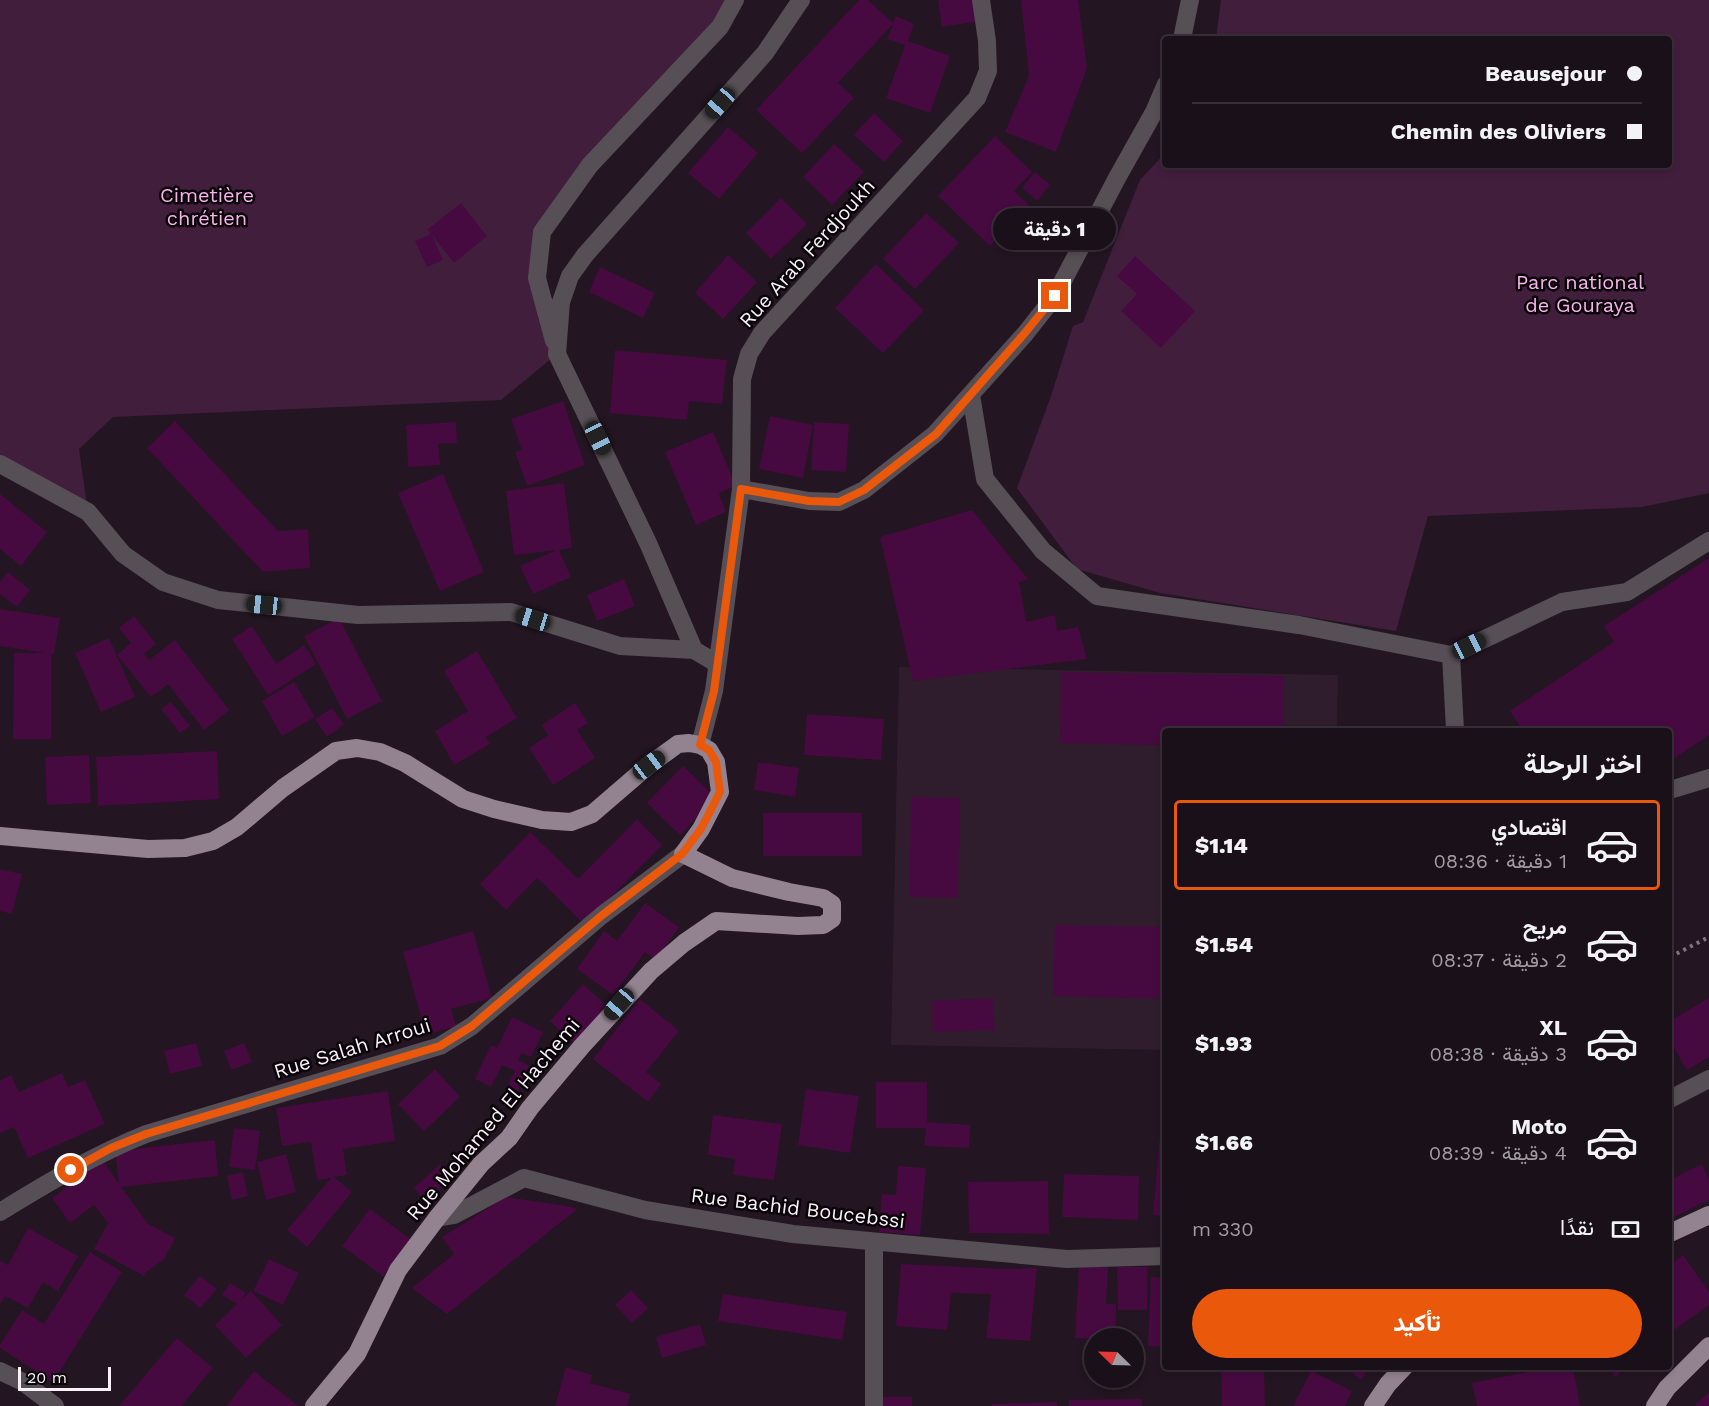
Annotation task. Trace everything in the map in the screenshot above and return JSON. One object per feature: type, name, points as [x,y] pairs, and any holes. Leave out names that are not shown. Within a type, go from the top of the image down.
[{"type":"main road","points":[[0,836],[148,849],[195,846],[213,841],[237,827],[283,788],[336,751],[357,748],[380,752],[405,763],[455,794],[473,802],[542,820],[571,822],[591,814],[678,744],[694,744]]},
{"type":"main road","name":"Rue Salah Arroui","points":[[682,854],[701,829],[720,792],[716,762],[709,750],[694,744]]},
{"type":"main road","name":"Rue Mohamed El Hachemi","points":[[314,1406],[357,1354],[398,1270],[437,1218],[481,1164],[509,1138],[530,1108],[619,1004],[651,971],[684,943],[716,921],[798,926],[823,925],[831,919],[832,904],[823,898],[732,878],[682,854]]},
{"type":"main road","points":[[1672,1232],[1709,1215]]},
{"type":"main road","points":[[1655,1405],[1667,1388],[1709,1346]]},
{"type":"main road","points":[[1372,1406],[1401,1370]]},
{"type":"street","points":[[694,650],[648,543],[557,354],[537,278],[542,232],[590,165],[720,27],[735,0]]},
{"type":"street","points":[[557,354],[561,302],[570,276],[585,255],[765,52],[801,0]]},
{"type":"street","name":"Rue Arab Ferdjoukh","points":[[694,744],[714,691],[741,489],[742,379],[749,354],[762,333],[977,98],[988,71],[987,41],[981,0]]},
{"type":"street","points":[[1183,36],[1190,0]]},
{"type":"street","points":[[741,489],[809,501],[839,502],[864,490],[936,434],[1055,296],[1162,93]]},
{"type":"street","points":[[971,395],[985,479],[1043,551],[1097,596],[1299,625],[1451,656],[1562,602],[1627,592],[1709,541]]},
{"type":"street","points":[[0,464],[88,512],[123,554],[163,582],[218,600],[358,615],[511,612],[620,646],[694,650],[716,663]]},
{"type":"street","points":[[1451,656],[1455,728]]},
{"type":"street","points":[[1672,789],[1709,778]]},
{"type":"street","name":"Rue Salah Arroui","points":[[0,1212],[111,1148],[146,1134],[440,1046],[472,1026],[601,916],[682,854]]},
{"type":"street","points":[[1672,1097],[1709,1079]]},
{"type":"street","name":"Rue Bachid Boucebssi","points":[[437,1218],[454,1215],[524,1178],[645,1210],[793,1234],[1067,1259],[1162,1256]]},
{"type":"street","points":[[0,1197],[20,1187],[43,1186]]},
{"type":"street","points":[[874,1242],[874,1406]]},
{"type":"street","points":[[0,1371],[22,1382],[56,1406]]},
{"type":"path","points":[[1672,956],[1709,937]]},
{"type":"shaded area","points":[[899,667],[1338,675],[1337,728],[1162,728],[1162,1050],[891,1045]]},
{"type":"green space","name":"Cimetière chrétien","points":[[0,0],[735,0],[542,232],[537,278],[557,354],[501,400],[113,417],[79,449],[88,512],[0,464]]},
{"type":"green space","name":"Parc national de Gouraya","points":[[1221,0],[1709,0],[1709,493],[1642,507],[1428,516],[1396,631],[1160,593],[1077,569],[1017,488],[1051,396],[1073,326],[1083,322],[1140,180],[1162,156],[1162,168],[1672,168],[1672,36],[1216,36]]},
{"type":"building","points":[[859,0],[868,0],[893,23],[896,16],[914,24],[908,41],[950,56],[930,113],[886,98],[905,45],[887,39],[893,24],[838,83],[854,98],[802,153],[756,110]]},
{"type":"building","points":[[938,0],[977,0],[980,21],[942,27]]},
{"type":"building","points":[[1021,0],[1078,0],[1087,68],[1056,152],[1005,132],[1029,76]]},
{"type":"building","points":[[874,113],[903,141],[884,162],[854,135]]},
{"type":"building","points":[[728,127],[758,153],[719,199],[688,173]]},
{"type":"building","points":[[995,136],[1032,172],[1014,191],[1029,205],[990,246],[938,196]]},
{"type":"building","points":[[834,144],[864,172],[832,205],[803,177]]},
{"type":"building","points":[[1035,172],[1050,185],[1037,201],[1022,188]]},
{"type":"building","points":[[781,198],[807,224],[771,259],[746,233]]},
{"type":"building","points":[[461,203],[487,236],[454,263],[432,235],[443,260],[427,267],[415,241],[431,234],[427,230]]},
{"type":"building","points":[[926,213],[959,243],[915,289],[883,259]]},
{"type":"building","points":[[728,255],[757,282],[723,319],[695,293]]},
{"type":"building","points":[[1135,256],[1195,311],[1161,348],[1121,311],[1137,294],[1117,276]]},
{"type":"building","points":[[876,264],[924,310],[883,353],[835,308]]},
{"type":"building","points":[[600,267],[655,293],[643,318],[589,292]]},
{"type":"building","points":[[615,350],[727,360],[722,404],[689,401],[687,420],[610,413]]},
{"type":"building","points":[[563,401],[585,465],[527,486],[515,452],[522,450],[511,419]]},
{"type":"building","points":[[770,416],[813,425],[803,478],[759,469]]},
{"type":"building","points":[[175,421],[278,531],[308,529],[310,568],[263,572],[147,448]]},
{"type":"building","points":[[456,422],[457,443],[438,444],[440,465],[408,467],[406,425]]},
{"type":"building","points":[[814,422],[849,424],[846,472],[811,470]]},
{"type":"building","points":[[713,432],[736,486],[719,493],[726,512],[696,525],[665,452]]},
{"type":"building","points":[[443,474],[484,572],[440,591],[398,493]]},
{"type":"building","points":[[564,483],[572,548],[559,550],[571,577],[533,594],[520,566],[557,550],[514,555],[506,491]]},
{"type":"building","points":[[0,494],[47,532],[21,566],[0,549]]},
{"type":"building","points":[[972,510],[1028,579],[1019,582],[1026,622],[1055,615],[1057,631],[1078,627],[1087,659],[913,681],[880,537]]},
{"type":"building","points":[[1709,558],[1709,735],[1672,760],[1672,728],[1521,728],[1510,711],[1614,642],[1604,626]]},
{"type":"building","points":[[8,572],[30,590],[17,607],[0,594],[0,582]]},
{"type":"building","points":[[624,579],[635,606],[597,621],[587,595]]},
{"type":"building","points":[[0,609],[60,618],[54,654],[51,654],[51,739],[13,739],[14,653],[45,653],[0,646]]},
{"type":"building","points":[[134,616],[156,644],[144,654],[149,660],[175,640],[229,710],[204,730],[168,684],[151,697],[117,655],[131,643],[119,628]]},
{"type":"building","points":[[339,618],[382,701],[347,719],[304,636]]},
{"type":"building","points":[[252,626],[276,664],[304,645],[316,664],[268,695],[232,639]]},
{"type":"building","points":[[109,638],[135,697],[101,712],[75,653]]},
{"type":"building","points":[[477,651],[517,718],[486,737],[490,744],[454,765],[435,731],[468,711],[444,671]]},
{"type":"building","points":[[1061,672],[1284,676],[1283,728],[1162,728],[1162,745],[1060,743]]},
{"type":"building","points":[[294,682],[315,717],[282,736],[262,701]]},
{"type":"building","points":[[171,702],[190,726],[180,733],[161,709]]},
{"type":"building","points":[[575,703],[588,723],[577,730],[595,758],[553,785],[529,748],[548,735],[542,725]]},
{"type":"building","points":[[332,708],[344,724],[327,737],[315,719]]},
{"type":"building","points":[[807,714],[884,719],[881,760],[804,755]]},
{"type":"building","points":[[217,751],[219,799],[98,806],[96,757]]},
{"type":"building","points":[[89,755],[91,803],[47,805],[45,757]]},
{"type":"building","points":[[758,762],[799,768],[795,797],[754,790]]},
{"type":"building","points":[[683,766],[716,798],[680,835],[647,803]]},
{"type":"building","points":[[911,797],[960,798],[958,898],[909,897]]},
{"type":"building","points":[[763,813],[862,813],[862,856],[763,856]]},
{"type":"building","points":[[637,819],[662,845],[584,924],[537,878],[506,910],[480,884],[530,832],[578,879]]},
{"type":"building","points":[[0,869],[22,874],[12,914],[0,911]]},
{"type":"building","points":[[645,903],[679,927],[656,960],[645,952],[613,995],[577,969],[604,931],[617,941]]},
{"type":"building","points":[[1055,925],[1162,927],[1162,999],[1053,996]]},
{"type":"building","points":[[473,931],[492,998],[451,1009],[456,1026],[426,1035],[403,952]]},
{"type":"building","points":[[583,984],[607,1006],[574,1043],[550,1021]]},
{"type":"building","points":[[993,998],[995,1030],[933,1032],[932,1001]]},
{"type":"building","points":[[1709,998],[1709,1057],[1687,1070],[1672,1044],[1672,1020]]},
{"type":"building","points":[[640,999],[679,1031],[646,1072],[661,1084],[648,1102],[593,1059]]},
{"type":"building","points":[[512,1017],[543,1032],[531,1057],[522,1053],[518,1060],[530,1066],[510,1106],[500,1101],[515,1071],[502,1065],[491,1087],[475,1079],[491,1045],[497,1048]]},
{"type":"building","points":[[196,1043],[202,1066],[170,1074],[164,1051]]},
{"type":"building","points":[[244,1043],[252,1062],[231,1070],[224,1051]]},
{"type":"building","points":[[435,1069],[460,1097],[424,1131],[398,1104]]},
{"type":"building","points":[[62,1073],[68,1087],[85,1080],[105,1124],[28,1158],[14,1127],[0,1133],[0,1080],[11,1075],[19,1092]]},
{"type":"building","points":[[876,1082],[927,1082],[927,1122],[970,1125],[969,1148],[924,1146],[926,1128],[876,1128]]},
{"type":"building","points":[[806,1089],[859,1096],[850,1153],[798,1145]]},
{"type":"building","points":[[388,1091],[395,1141],[343,1149],[347,1175],[334,1177],[352,1192],[307,1247],[287,1230],[331,1178],[317,1180],[311,1142],[282,1146],[276,1108]]},
{"type":"building","points":[[1162,1109],[1162,1216],[1153,1215]]},
{"type":"building","points":[[713,1115],[782,1124],[774,1180],[733,1175],[735,1159],[708,1155]]},
{"type":"building","points":[[234,1128],[260,1131],[255,1170],[229,1167]]},
{"type":"building","points":[[215,1140],[218,1176],[121,1187],[148,1224],[175,1238],[164,1259],[144,1276],[94,1249],[108,1223],[94,1205],[70,1223],[52,1198],[103,1161],[119,1184],[115,1151]]},
{"type":"building","points":[[286,1154],[296,1192],[266,1200],[257,1162]]},
{"type":"building","points":[[440,1164],[452,1177],[426,1202],[414,1188]]},
{"type":"building","points":[[1702,1164],[1709,1179],[1709,1200],[1672,1218],[1672,1179]]},
{"type":"building","points":[[898,1166],[926,1168],[920,1235],[879,1232],[882,1194],[896,1195]]},
{"type":"building","points":[[243,1172],[248,1196],[232,1200],[227,1176]]},
{"type":"building","points":[[1064,1174],[1139,1176],[1138,1220],[1062,1217]]},
{"type":"building","points":[[1048,1181],[1049,1234],[969,1233],[968,1182]]},
{"type":"building","points":[[506,1197],[577,1209],[447,1314],[412,1288],[454,1254],[442,1237]]},
{"type":"building","points":[[370,1209],[410,1239],[383,1276],[342,1246]]},
{"type":"building","points":[[28,1228],[78,1256],[58,1291],[43,1282],[28,1308],[5,1296],[0,1305],[0,1261],[8,1265]]},
{"type":"building","points":[[90,1252],[122,1272],[53,1382],[0,1348],[0,1345],[22,1310],[44,1324]]},
{"type":"building","points":[[1683,1255],[1709,1292],[1709,1305],[1672,1332],[1672,1263]]},
{"type":"building","points":[[269,1259],[299,1273],[283,1305],[253,1291]]},
{"type":"building","points":[[901,1264],[1006,1269],[1037,1268],[1030,1341],[986,1338],[991,1294],[951,1293],[947,1330],[896,1326]]},
{"type":"building","points":[[1079,1266],[1108,1267],[1106,1304],[1116,1304],[1115,1328],[1084,1328],[1084,1338],[1075,1338]]},
{"type":"building","points":[[1117,1267],[1147,1267],[1147,1310],[1118,1310]]},
{"type":"building","points":[[200,1276],[217,1289],[200,1308],[184,1295]]},
{"type":"building","points":[[1151,1277],[1162,1278],[1162,1347],[1148,1346]]},
{"type":"building","points":[[230,1283],[246,1293],[240,1301],[251,1291],[282,1325],[246,1358],[215,1325],[237,1304],[222,1295]]},
{"type":"building","points":[[631,1290],[648,1308],[632,1323],[615,1305]]},
{"type":"building","points":[[723,1294],[847,1312],[842,1340],[718,1321]]},
{"type":"building","points":[[700,1324],[706,1345],[662,1358],[656,1337]]},
{"type":"building","points":[[177,1338],[213,1368],[181,1406],[119,1406]]},
{"type":"building","points":[[566,1367],[592,1375],[590,1383],[630,1394],[627,1406],[555,1406]]},
{"type":"building","points":[[1221,1370],[1264,1370],[1265,1406],[1222,1406]]},
{"type":"building","points":[[1348,1370],[1367,1370],[1361,1380]]},
{"type":"building","points":[[1538,1370],[1574,1370],[1580,1406],[1477,1406],[1472,1383]]},
{"type":"building","points":[[1611,1370],[1624,1370],[1615,1377]]},
{"type":"building","points":[[254,1371],[298,1406],[226,1406]]},
{"type":"building","points":[[1311,1371],[1352,1391],[1345,1406],[1293,1406]]},
{"type":"building","points":[[1709,1392],[1709,1406],[1696,1406],[1696,1404]]},
{"type":"building","points":[[881,1397],[912,1397],[912,1406],[881,1406]]},
{"type":"building","points":[[1142,1399],[1142,1406],[1069,1406],[1069,1400]]},
{"type":"building","points":[[1057,1402],[1057,1406],[992,1406],[992,1404]]},
{"type":"route","points":[[71,1170],[111,1148],[146,1134],[440,1046],[472,1026],[601,916],[682,854],[701,829],[720,792],[716,762],[709,750],[700,745],[714,691],[741,489],[809,501],[839,502],[864,490],[936,434],[1055,296]]}]
